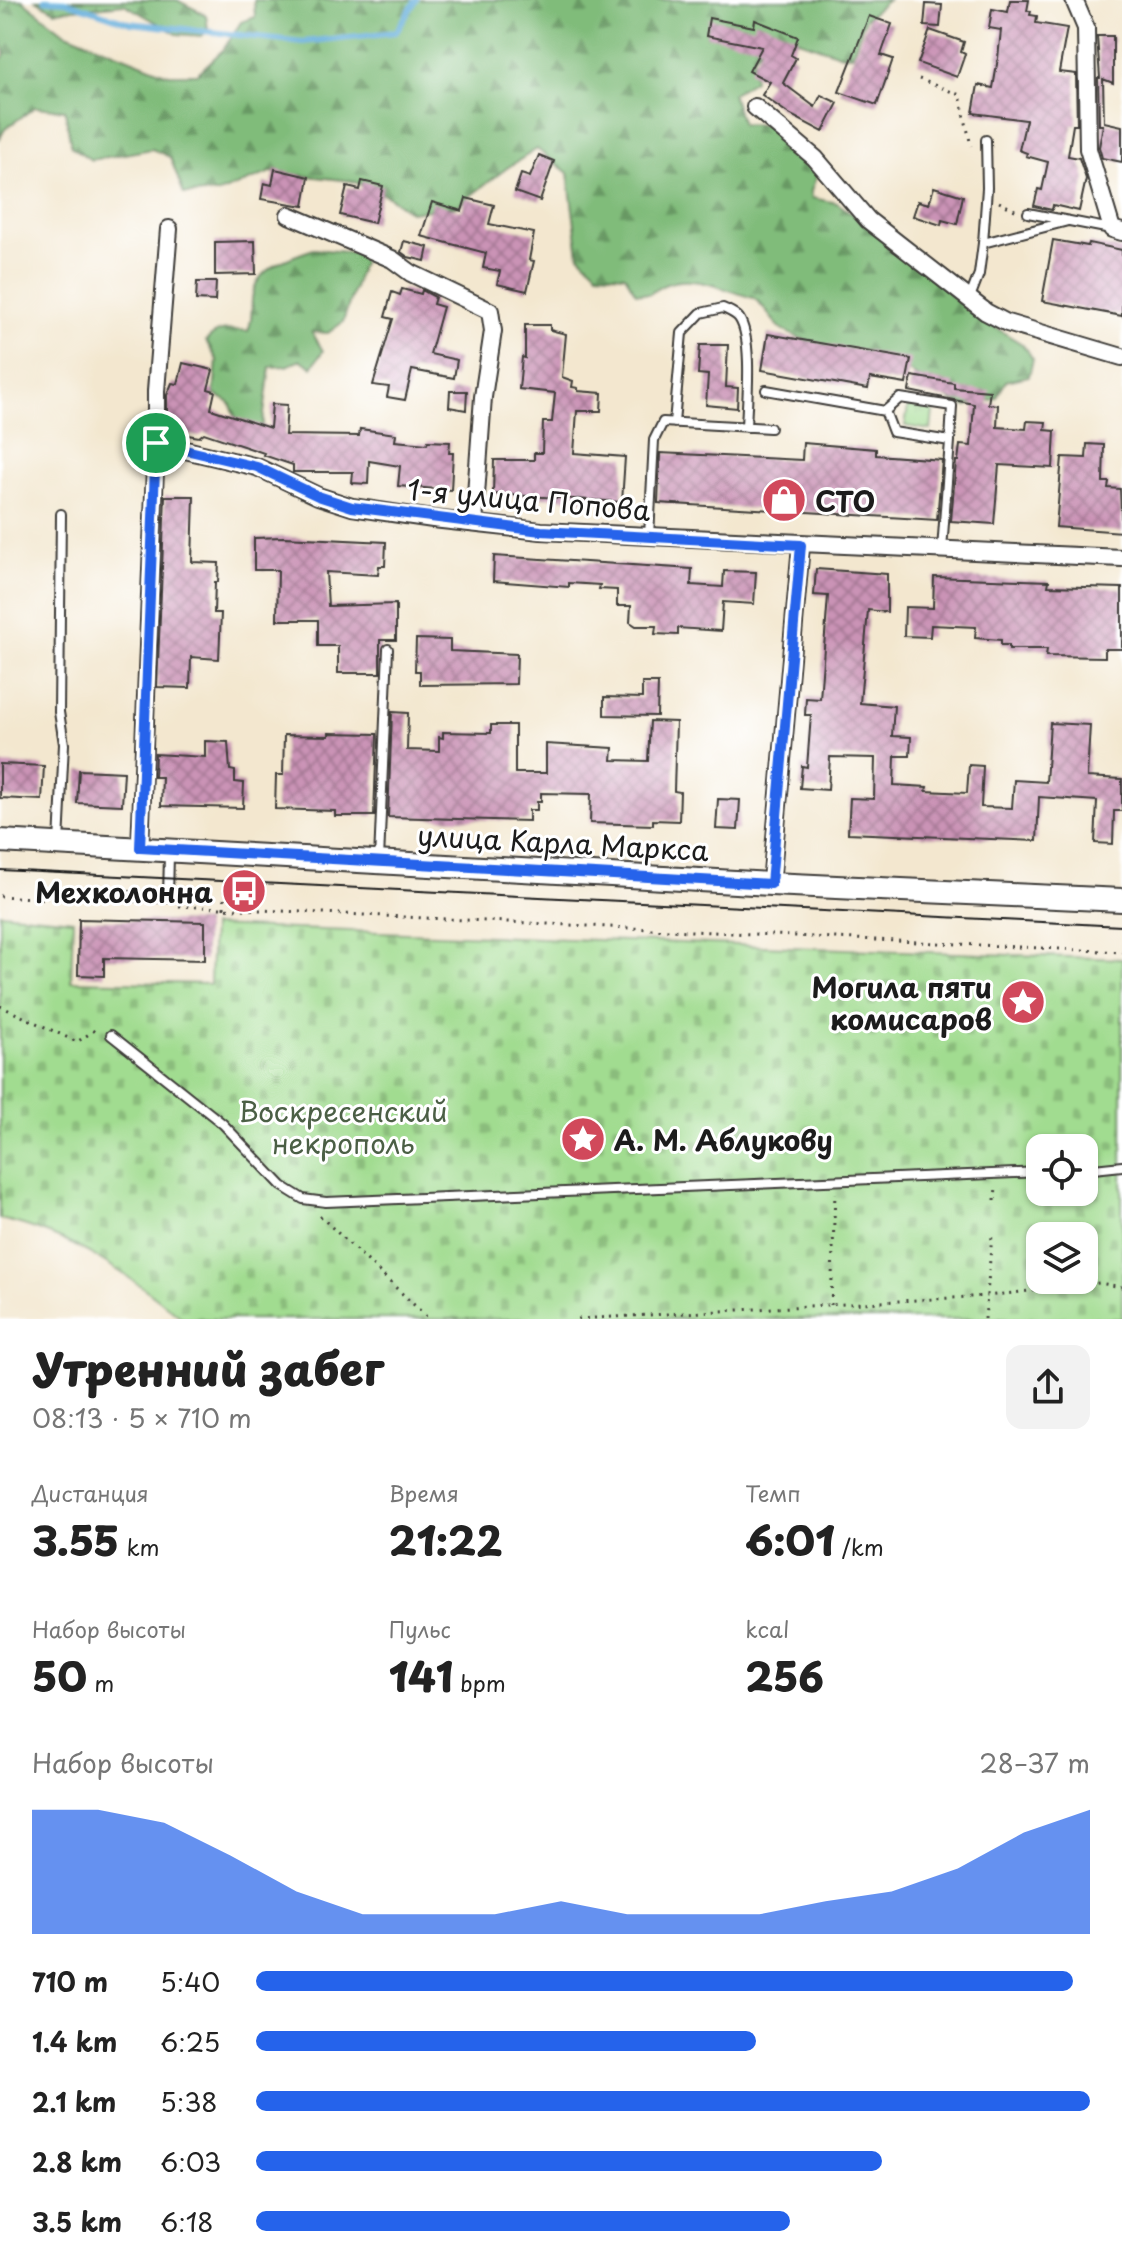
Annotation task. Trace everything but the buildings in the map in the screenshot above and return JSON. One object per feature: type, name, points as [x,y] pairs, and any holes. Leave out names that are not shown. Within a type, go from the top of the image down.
[{"type":"main road","name":"улица Карла Маркса","points":[[0,841],[771,884],[1122,900]]},
{"type":"street","points":[[1074,0],[1086,28],[1088,149],[1117,230]]},
{"type":"street","points":[[755,107],[815,158],[868,220],[969,300],[1007,323],[1122,357]]},
{"type":"street","points":[[289,215],[392,259],[411,273],[490,311],[493,331],[483,397],[474,523]]},
{"type":"street","points":[[140,848],[156,391],[169,229]]},
{"type":"street","name":"1-я улица Попова","points":[[156,443],[257,467],[318,496],[352,507],[541,531],[1122,558]]},
{"type":"street","points":[[771,884],[801,545]]},
{"type":"lane","points":[[969,300],[979,274],[983,243],[986,140]]},
{"type":"lane","points":[[1028,213],[1117,230]]},
{"type":"lane","points":[[983,243],[1068,221]]},
{"type":"lane","points":[[674,423],[682,333],[701,313],[723,308],[738,315],[745,330],[748,371],[746,427]]},
{"type":"lane","points":[[766,390],[885,411]]},
{"type":"lane","points":[[885,411],[900,398],[952,406],[942,550]]},
{"type":"lane","points":[[885,411],[893,432],[950,441]]},
{"type":"lane","points":[[649,537],[654,440],[663,422],[770,428]]},
{"type":"lane","points":[[59,844],[64,744],[59,712],[61,514]]},
{"type":"lane","points":[[379,861],[388,649]]},
{"type":"lane","points":[[58,893],[168,898],[170,849]]},
{"type":"lane","points":[[111,1035],[223,1124],[282,1186],[303,1199],[326,1202],[1026,1173]]},
{"type":"lane","points":[[1098,1169],[1122,1166]]},
{"type":"path","points":[[224,908],[225,880]]},
{"type":"path","points":[[0,896],[49,899]]},
{"type":"path","points":[[176,905],[1122,952]]},
{"type":"path","points":[[0,1006],[77,1042],[95,1030],[111,1035]]},
{"type":"path","points":[[831,1305],[835,1181]]},
{"type":"path","points":[[303,1199],[429,1319]]},
{"type":"path","points":[[985,1319],[992,1235]]},
{"type":"path","points":[[578,1319],[987,1296],[1099,1283],[1122,1287]]},
{"type":"green space","points":[[0,0],[22,0],[64,32],[168,74],[197,74],[223,50],[241,22],[255,17],[254,0],[888,0],[865,19],[852,55],[842,55],[775,32],[753,57],[754,80],[732,94],[742,124],[773,125],[818,172],[811,191],[812,198],[837,203],[925,270],[964,308],[1022,344],[1033,359],[1029,376],[1006,381],[996,399],[966,406],[945,397],[888,358],[792,335],[783,330],[753,298],[714,285],[687,281],[662,286],[650,294],[636,293],[625,275],[598,273],[579,255],[568,173],[537,149],[457,206],[410,212],[388,196],[352,181],[271,172],[219,193],[184,194],[170,157],[152,149],[91,160],[71,146],[65,110],[35,107],[5,129],[0,138],[0,62],[5,54],[0,33]]},
{"type":"green space","points":[[36,0],[177,0],[206,15],[208,29],[202,36],[177,34],[124,4],[55,11]]},
{"type":"green space","points":[[314,249],[356,253],[363,260],[343,322],[328,333],[312,332],[323,351],[312,367],[301,360],[286,366],[270,367],[262,430],[239,425],[230,403],[214,394],[217,360],[206,341],[220,331],[248,331],[254,288],[259,279],[274,265]]},
{"type":"green space","points":[[908,406],[933,410],[931,430],[905,426]]},
{"type":"green space","name":"Воскресенский некрополь","points":[[0,913],[73,920],[71,981],[210,984],[212,926],[1122,959],[1122,1319],[183,1319],[98,1258],[26,1226],[0,1219]]},
{"type":"waterway","points":[[45,0],[65,1],[130,23],[303,42],[396,32],[416,0]]},
{"type":"tram line","points":[[0,870],[1122,926]]},
{"type":"place","name":"СТО","points":[[784,500]]},
{"type":"place","name":"Мехколонна","points":[[244,891]]},
{"type":"place","name":"Могила пяти комисаров","points":[[1023,1002]]},
{"type":"place","name":"А. М. Аблукову","points":[[583,1139]]},
{"type":"route","points":[[156,443],[257,467],[318,496],[352,507],[541,531],[801,545],[771,884],[140,848],[156,443]]}]
